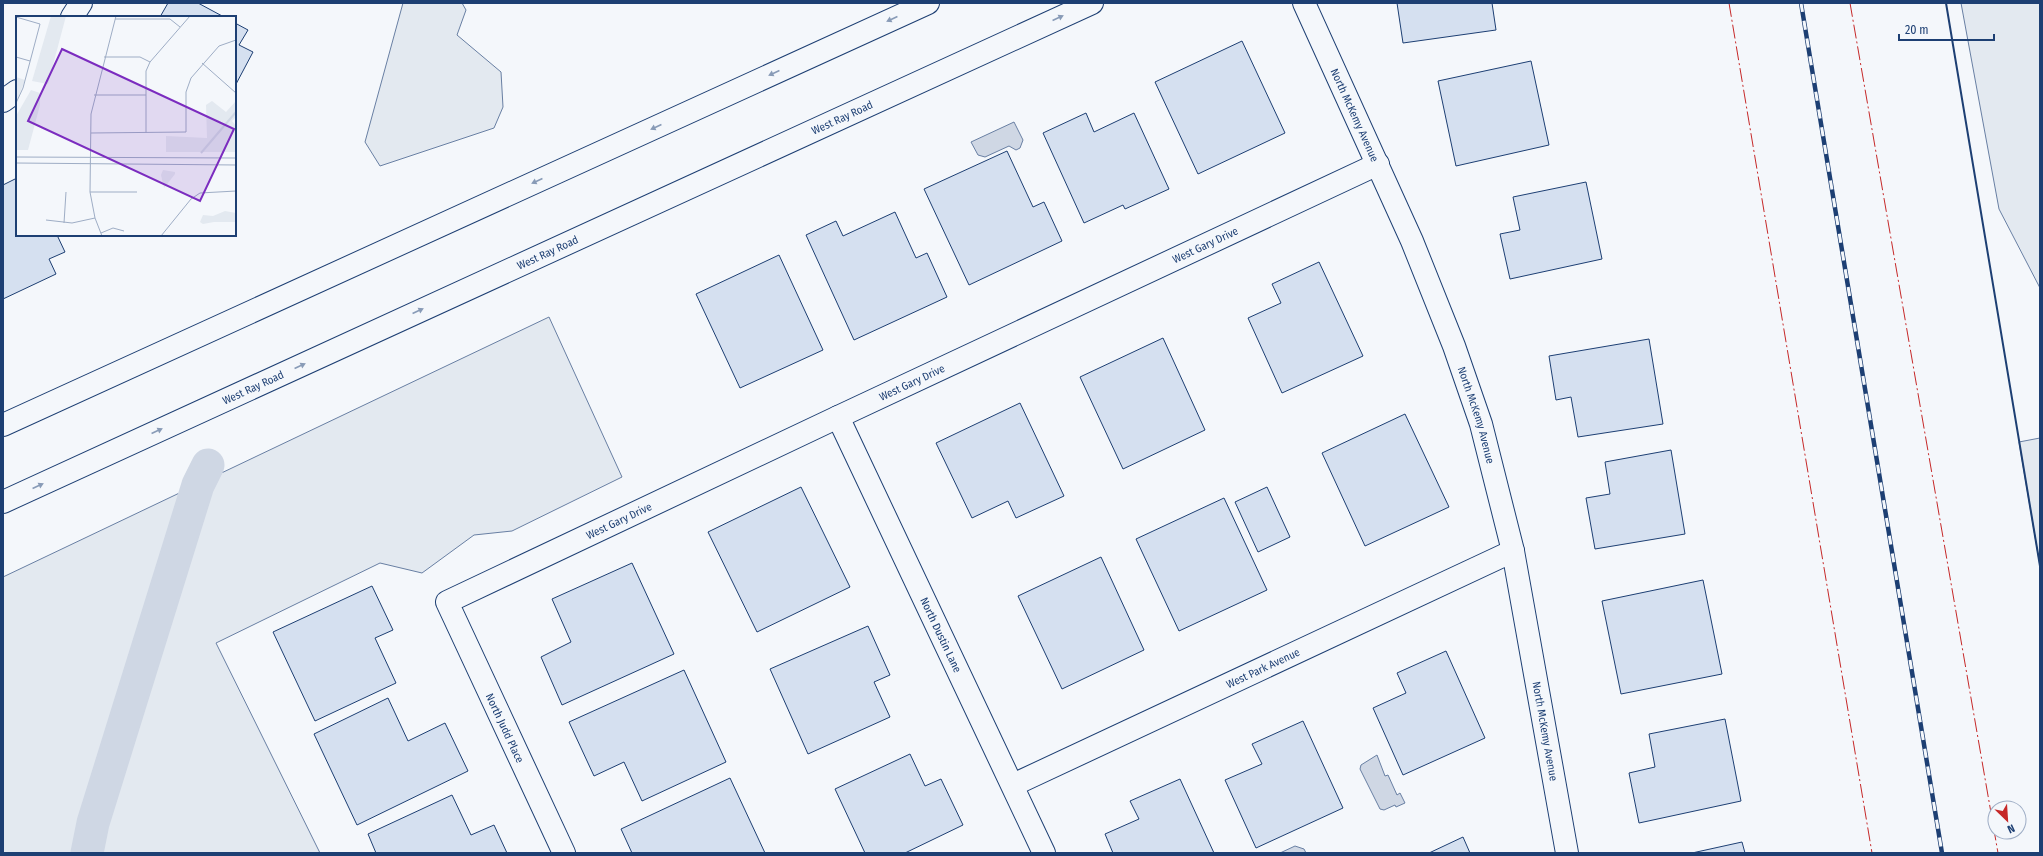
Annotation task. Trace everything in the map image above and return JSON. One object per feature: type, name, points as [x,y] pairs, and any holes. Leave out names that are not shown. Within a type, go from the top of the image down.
[{"type":"street","points":[[73,16],[81,3]]},
{"type":"street","points":[[3,425],[928,3]]},
{"type":"street","name":"West Ray Road","points":[[3,502],[1092,3]]},
{"type":"street","name":"North McKemy Avenue","points":[[1304,3],[1412,241],[1454,346],[1481,424],[1513,551],[1567,853]]},
{"type":"street","points":[[3,101],[16,92]]},
{"type":"street","name":"West Gary Drive","points":[[447,602],[1378,164]]},
{"type":"street","name":"North Dustin Lane","points":[[838,417],[1044,853]]},
{"type":"street","name":"West Park Avenue","points":[[1013,785],[1513,551]]},
{"type":"street","name":"North Judd Place","points":[[447,602],[564,853]]},
{"type":"shaded area","points":[[403,3],[462,3],[466,10],[457,35],[501,72],[503,107],[494,128],[380,166],[365,142]]},
{"type":"shaded area","points":[[1961,3],[2040,3],[2040,288],[1999,209]]},
{"type":"shaded area","points":[[1014,122],[1023,140],[1020,148],[1016,150],[1009,146],[985,157],[978,155],[971,142]]},
{"type":"shaded area","points":[[549,317],[622,477],[512,531],[474,535],[422,573],[380,563],[216,643],[320,853],[3,853],[3,577]]},
{"type":"shaded area","points":[[2040,438],[2040,566],[2019,442]]},
{"type":"shaded area","points":[[1377,755],[1385,776],[1388,775],[1397,795],[1400,793],[1405,803],[1396,807],[1395,805],[1384,810],[1380,809],[1360,769],[1361,765]]},
{"type":"shaded area","points":[[1295,846],[1304,849],[1306,853],[1280,853]]},
{"type":"building","points":[[168,3],[198,3],[222,16],[161,16]]},
{"type":"building","points":[[1397,3],[1492,3],[1496,30],[1403,43]]},
{"type":"building","points":[[236,24],[248,30],[239,45],[253,52],[236,84]]},
{"type":"building","points":[[1242,41],[1285,133],[1198,174],[1155,82]]},
{"type":"building","points":[[1531,61],[1549,145],[1456,166],[1438,81]]},
{"type":"building","points":[[1086,113],[1094,132],[1134,113],[1169,189],[1125,209],[1123,205],[1084,223],[1043,133]]},
{"type":"building","points":[[1007,151],[1033,207],[1044,202],[1062,241],[969,285],[924,189]]},
{"type":"building","points":[[16,178],[16,236],[57,236],[65,252],[49,259],[56,274],[3,299],[3,185]]},
{"type":"building","points":[[1586,182],[1602,259],[1510,279],[1500,234],[1520,230],[1513,197]]},
{"type":"building","points":[[895,212],[916,258],[927,253],[947,297],[854,340],[806,235],[836,221],[843,236]]},
{"type":"building","points":[[779,255],[823,350],[740,388],[696,294]]},
{"type":"building","points":[[1319,262],[1363,356],[1282,393],[1248,318],[1281,303],[1272,284]]},
{"type":"building","points":[[1163,338],[1205,430],[1123,469],[1080,377]]},
{"type":"building","points":[[1649,339],[1663,424],[1578,437],[1571,397],[1556,400],[1549,356]]},
{"type":"building","points":[[1020,403],[1064,496],[1016,518],[1008,501],[972,518],[936,443]]},
{"type":"building","points":[[1405,414],[1449,507],[1365,546],[1322,453]]},
{"type":"building","points":[[1671,450],[1685,534],[1595,549],[1586,498],[1610,494],[1605,462]]},
{"type":"building","points":[[801,487],[850,587],[757,632],[708,532]]},
{"type":"building","points":[[1267,487],[1290,537],[1258,552],[1235,502]]},
{"type":"building","points":[[1224,498],[1267,590],[1179,631],[1136,539]]},
{"type":"building","points":[[1101,557],[1144,650],[1062,689],[1018,596]]},
{"type":"building","points":[[632,563],[674,654],[562,705],[541,657],[571,642],[552,599]]},
{"type":"building","points":[[1703,580],[1722,674],[1621,694],[1602,601]]},
{"type":"building","points":[[372,586],[393,630],[375,638],[396,683],[315,721],[273,632]]},
{"type":"building","points":[[868,626],[890,675],[874,682],[890,717],[808,754],[770,669]]},
{"type":"building","points":[[1446,651],[1485,738],[1403,775],[1373,708],[1406,693],[1397,673]]},
{"type":"building","points":[[684,670],[726,762],[642,801],[624,762],[594,776],[569,722]]},
{"type":"building","points":[[388,698],[408,741],[445,723],[468,771],[357,825],[314,734]]},
{"type":"building","points":[[1725,719],[1741,801],[1639,823],[1629,773],[1655,767],[1649,734]]},
{"type":"building","points":[[1303,721],[1343,808],[1256,848],[1225,780],[1262,764],[1252,744]]},
{"type":"building","points":[[910,754],[925,786],[941,779],[963,825],[905,853],[865,853],[835,789]]},
{"type":"building","points":[[730,778],[765,853],[632,853],[621,829]]},
{"type":"building","points":[[1180,779],[1214,853],[1113,853],[1105,834],[1139,819],[1130,801]]},
{"type":"building","points":[[452,795],[471,835],[494,825],[507,853],[376,853],[368,834]]},
{"type":"building","points":[[1463,837],[1470,853],[1429,853]]},
{"type":"building","points":[[1742,842],[1745,853],[1692,853]]},
{"type":"waterway","points":[[87,853],[93,823],[198,485],[208,465]]},
{"type":"railway","points":[[1801,3],[1942,853]]},
{"type":"wall","points":[[1946,3],[2040,566]]},
{"type":"power","points":[[1729,3],[1872,853]]},
{"type":"power","points":[[1850,3],[1998,853]]}]
